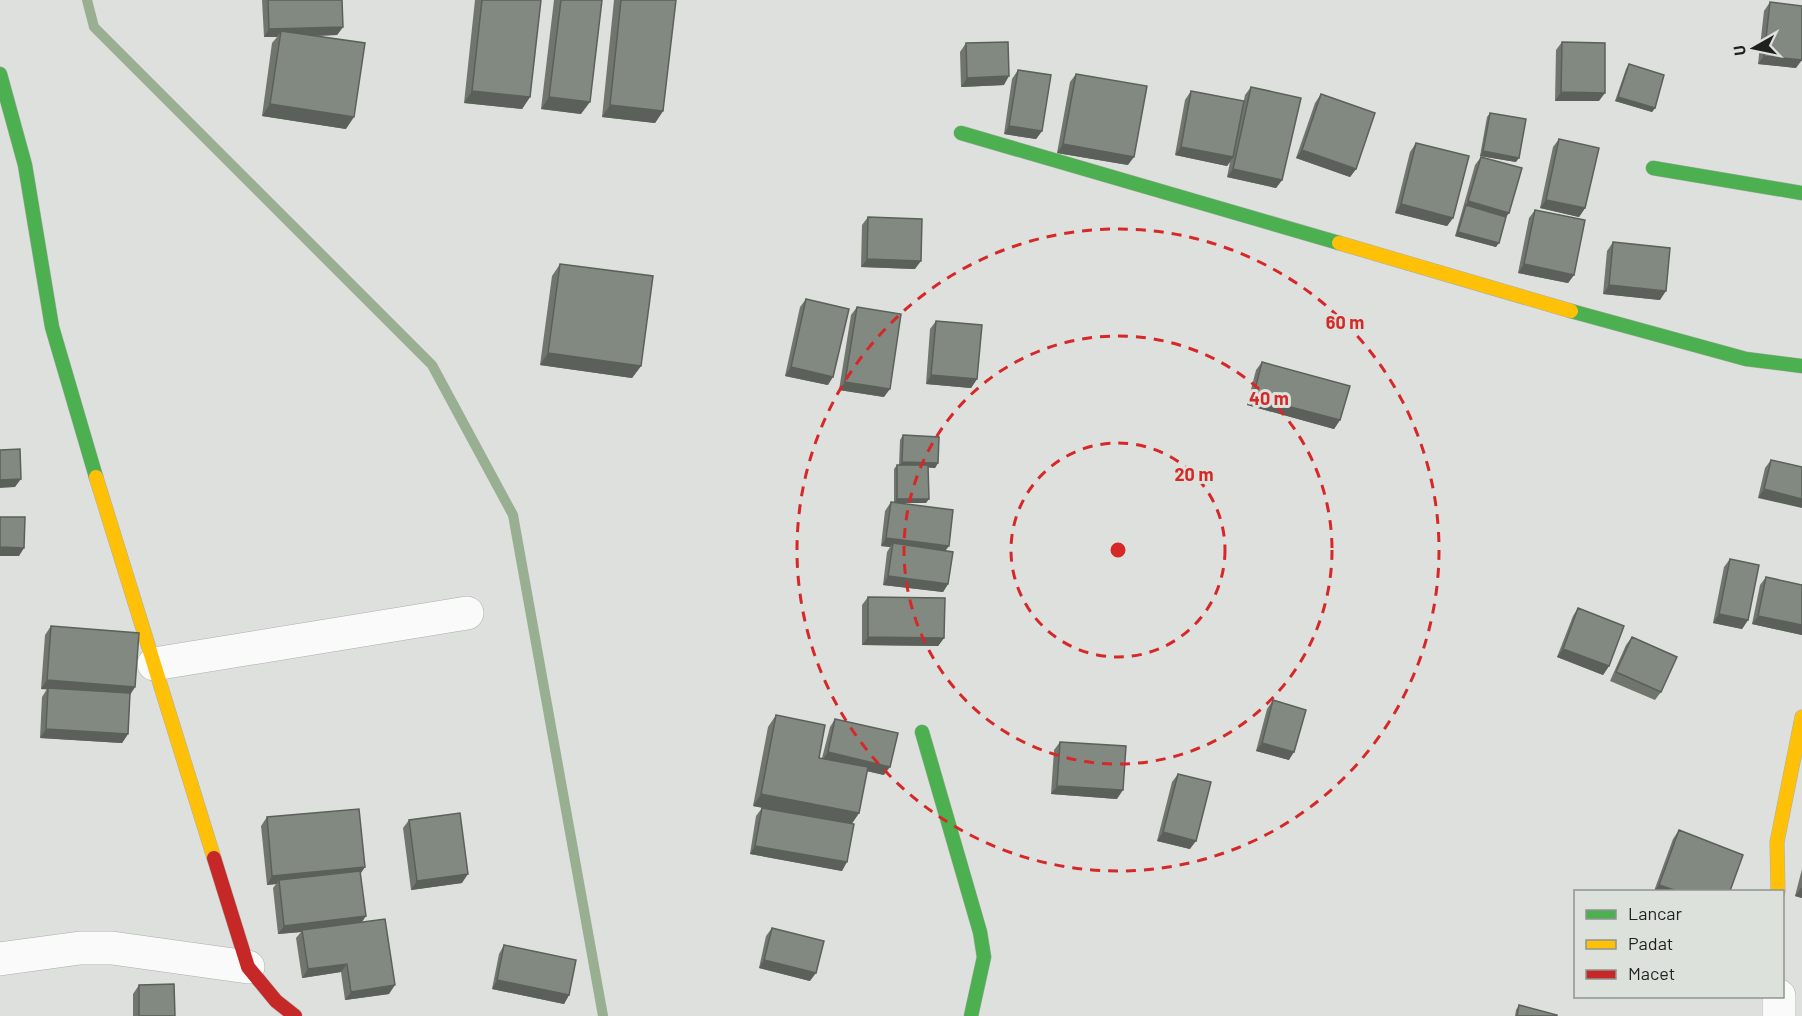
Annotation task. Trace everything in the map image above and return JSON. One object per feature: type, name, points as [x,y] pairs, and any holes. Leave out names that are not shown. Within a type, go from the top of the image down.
[{"type":"street","points":[[0,74],[25,165],[52,327],[86,446],[248,967],[281,1011]]},
{"type":"street","points":[[961,133],[1632,329],[1746,359],[1802,366]]},
{"type":"street","points":[[1653,168],[1802,193]]},
{"type":"street","points":[[154,663],[467,613]]},
{"type":"street","points":[[1778,890],[1777,842],[1802,717]]},
{"type":"street","points":[[922,732],[980,932],[984,957],[971,1016]]},
{"type":"street","points":[[0,959],[80,948],[112,948],[248,967]]},
{"type":"street","points":[[1779,998],[1779,1016]]},
{"type":"building","points":[[268,0],[342,0],[343,27],[269,29]]},
{"type":"building","points":[[482,0],[541,0],[530,97],[472,91]]},
{"type":"building","points":[[561,0],[602,0],[590,102],[549,97]]},
{"type":"building","points":[[621,0],[676,0],[663,111],[610,105]]},
{"type":"building","points":[[1770,2],[1802,6],[1802,60],[1764,56]]},
{"type":"building","points":[[281,31],[365,43],[354,117],[270,104]]},
{"type":"building","points":[[1008,42],[1009,76],[967,78],[966,43]]},
{"type":"building","points":[[1562,42],[1605,43],[1605,93],[1561,92]]},
{"type":"building","points":[[1629,64],[1664,75],[1655,108],[1618,97]]},
{"type":"building","points":[[1018,70],[1051,75],[1042,131],[1009,126]]},
{"type":"building","points":[[1076,74],[1147,86],[1134,157],[1063,144]]},
{"type":"building","points":[[1251,87],[1301,98],[1282,180],[1233,169]]},
{"type":"building","points":[[1191,91],[1244,101],[1233,157],[1181,147]]},
{"type":"building","points":[[1321,94],[1375,113],[1356,169],[1302,150]]},
{"type":"building","points":[[1490,113],[1526,119],[1519,158],[1483,151]]},
{"type":"building","points":[[1559,139],[1599,148],[1585,208],[1546,200]]},
{"type":"building","points":[[1416,143],[1469,156],[1453,218],[1401,204]]},
{"type":"building","points":[[1481,157],[1522,168],[1509,213],[1468,201]]},
{"type":"building","points":[[1466,205],[1506,217],[1499,243],[1458,232]]},
{"type":"building","points":[[1535,210],[1585,220],[1574,275],[1524,264]]},
{"type":"building","points":[[868,217],[922,219],[921,261],[867,259]]},
{"type":"building","points":[[1613,242],[1670,248],[1666,291],[1609,285]]},
{"type":"building","points":[[560,264],[653,276],[641,366],[548,353]]},
{"type":"building","points":[[806,299],[849,309],[833,377],[791,367]]},
{"type":"building","points":[[857,307],[901,314],[890,389],[845,382]]},
{"type":"building","points":[[936,321],[982,325],[977,379],[931,375]]},
{"type":"building","points":[[1262,362],[1350,386],[1340,420],[1253,397]]},
{"type":"building","points":[[903,435],[939,437],[938,463],[902,462]]},
{"type":"building","points":[[20,449],[21,479],[0,480],[0,450]]},
{"type":"building","points":[[1771,460],[1802,467],[1802,499],[1764,489]]},
{"type":"building","points":[[897,465],[928,465],[929,499],[897,499]]},
{"type":"building","points":[[891,502],[953,510],[949,546],[886,538]]},
{"type":"building","points":[[0,517],[25,517],[24,548],[0,547]]},
{"type":"building","points":[[893,543],[953,552],[948,584],[888,576]]},
{"type":"building","points":[[1730,559],[1759,565],[1748,620],[1719,614]]},
{"type":"building","points":[[1766,577],[1802,585],[1802,625],[1758,616]]},
{"type":"building","points":[[868,597],[945,598],[944,638],[868,637]]},
{"type":"building","points":[[1578,608],[1624,626],[1609,666],[1563,649]]},
{"type":"building","points":[[51,626],[139,633],[135,687],[47,680]]},
{"type":"building","points":[[1632,637],[1677,657],[1661,692],[1616,672]]},
{"type":"building","points":[[48,688],[130,693],[128,734],[46,729]]},
{"type":"building","points":[[1273,700],[1306,710],[1294,752],[1262,743]]},
{"type":"building","points":[[776,715],[825,725],[819,758],[868,767],[859,813],[761,794]]},
{"type":"building","points":[[835,719],[898,733],[890,767],[828,752]]},
{"type":"building","points":[[1060,742],[1126,746],[1123,790],[1057,786]]},
{"type":"building","points":[[1178,774],[1211,782],[1196,841],[1163,832]]},
{"type":"building","points":[[762,808],[854,824],[847,862],[755,846]]},
{"type":"building","points":[[359,809],[365,867],[272,876],[267,817]]},
{"type":"building","points":[[460,813],[468,874],[417,881],[409,820]]},
{"type":"building","points":[[1679,830],[1743,855],[1730,890],[1674,890],[1659,885]]},
{"type":"building","points":[[360,871],[366,916],[284,926],[279,880]]},
{"type":"building","points":[[385,919],[395,985],[351,992],[347,964],[308,969],[302,930]]},
{"type":"building","points":[[772,928],[824,941],[816,973],[764,960]]},
{"type":"building","points":[[504,945],[576,960],[569,995],[497,980]]},
{"type":"building","points":[[174,984],[175,1016],[139,1016],[139,985]]},
{"type":"building","points":[[1519,1005],[1557,1015],[1557,1016],[1517,1016]]},
{"type":"waterway","points":[[87,0],[94,27],[432,365],[513,515],[603,1016]]},
{"type":"traffic: fast","points":[[0,74],[25,165],[52,327],[96,477]]},
{"type":"traffic: fast","points":[[961,133],[1339,243]]},
{"type":"traffic: fast","points":[[1653,168],[1802,193]]},
{"type":"traffic: fast","points":[[1571,311],[1746,359],[1802,366]]},
{"type":"traffic: fast","points":[[922,732],[980,932],[984,957],[971,1016]]},
{"type":"traffic: slow","points":[[1339,243],[1571,311]]},
{"type":"traffic: slow","points":[[96,477],[214,858]]},
{"type":"traffic: slow","points":[[1778,890],[1777,842],[1802,717]]},
{"type":"traffic: jam","points":[[214,858],[248,967],[276,1001],[295,1016]]}]
